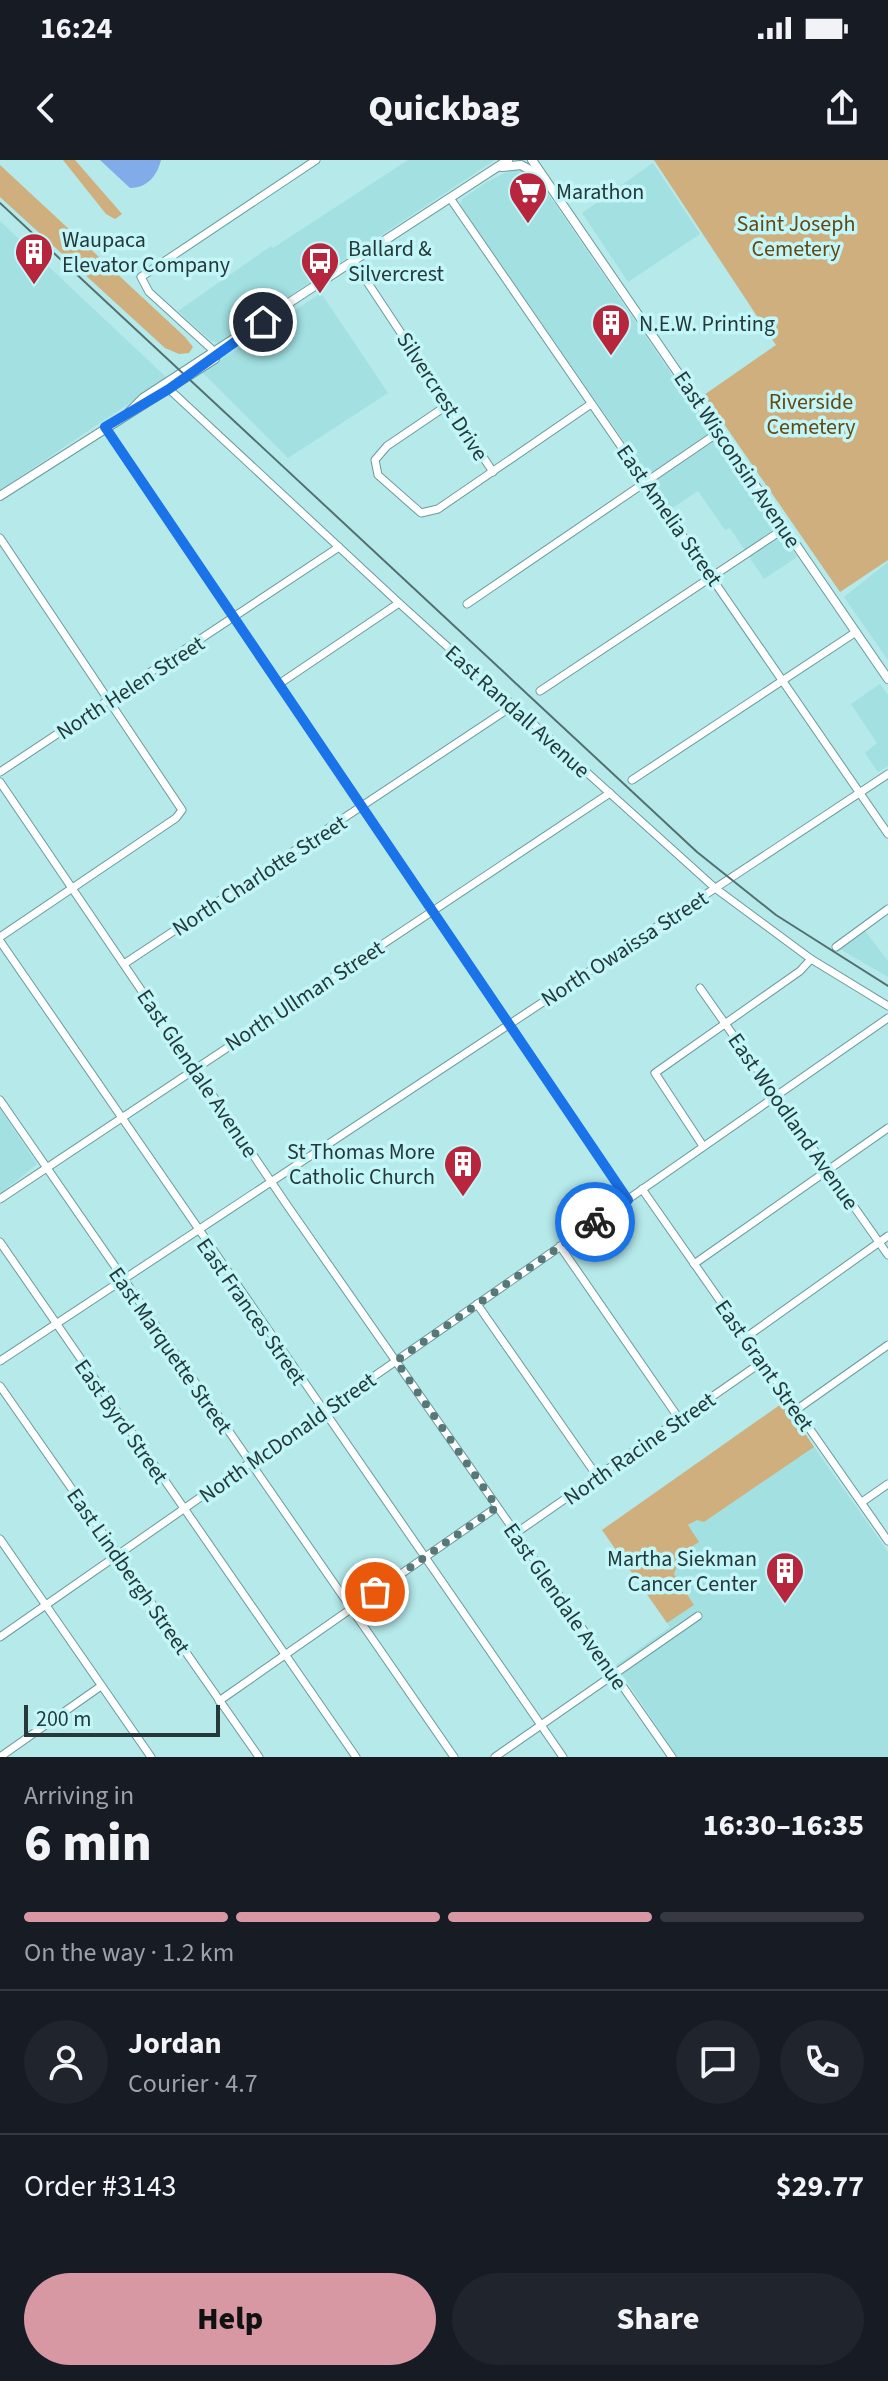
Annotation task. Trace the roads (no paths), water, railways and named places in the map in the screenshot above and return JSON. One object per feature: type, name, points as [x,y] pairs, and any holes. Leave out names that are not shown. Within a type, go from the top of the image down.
[{"type":"main road","name":"East Wisconsin Avenue","points":[[532,160],[887,674]]},
{"type":"main road","points":[[129,412],[143,398],[503,163],[521,165],[546,179]]},
{"type":"main road","points":[[0,496],[215,359],[216,353]]},
{"type":"street","points":[[216,353],[149,292],[141,277],[316,160]]},
{"type":"street","name":"East Amelia Street","points":[[450,198],[888,834]]},
{"type":"street","name":"Silvercrest Drive","points":[[354,262],[493,472],[591,404]]},
{"type":"street","name":"East Randall Avenue","points":[[169,389],[399,603],[715,888],[811,959],[888,1006]]},
{"type":"street","points":[[449,404],[379,453],[375,460],[376,472],[407,503],[427,513],[493,472]]},
{"type":"street","points":[[105,427],[628,1200]]},
{"type":"street","points":[[467,604],[719,432]]},
{"type":"street","points":[[540,691],[785,528]]},
{"type":"street","points":[[0,538],[182,810],[176,818],[0,939]]},
{"type":"street","name":"North Helen Street","points":[[0,772],[339,547]]},
{"type":"street","points":[[279,684],[399,603]]},
{"type":"street","points":[[632,780],[856,632]]},
{"type":"street","name":"North Charlotte Street","points":[[124,964],[514,705]]},
{"type":"street","name":"North Owaissa Street","points":[[0,1361],[888,774]]},
{"type":"street","name":"East Glendale Avenue","points":[[0,782],[271,1180],[672,1757]]},
{"type":"street","name":"North Ullman Street","points":[[0,1199],[610,793]]},
{"type":"street","points":[[836,947],[888,909]]},
{"type":"street","name":"East Frances Street","points":[[0,939],[196,1230],[563,1757]]},
{"type":"street","points":[[703,1146],[654,1076],[800,971],[811,959]]},
{"type":"street","name":"East Woodland Avenue","points":[[700,988],[888,1255]]},
{"type":"street","name":"North McDonald Street","points":[[0,1637],[888,1018]]},
{"type":"street","name":"East Marquette Street","points":[[0,1100],[122,1281],[454,1757]]},
{"type":"street","points":[[694,1264],[888,1128]]},
{"type":"street","name":"East Grant Street","points":[[642,1189],[888,1541]]},
{"type":"street","points":[[745,1338],[888,1236]]},
{"type":"street","name":"East Byrd Street","points":[[0,1242],[356,1757]]},
{"type":"street","points":[[560,1246],[680,1420]]},
{"type":"street","points":[[477,1304],[597,1476]]},
{"type":"street","points":[[796,1410],[888,1345]]},
{"type":"street","name":"North Racine Street","points":[[516,1533],[762,1362]]},
{"type":"street","name":"East Lindbergh Street","points":[[0,1386],[259,1757]]},
{"type":"street","points":[[862,1502],[888,1484]]},
{"type":"street","points":[[219,1701],[497,1507]]},
{"type":"street","points":[[1,1541],[151,1757]]},
{"type":"street","points":[[495,1757],[698,1616]]},
{"type":"street","points":[[0,1757],[101,1686]]},
{"type":"water","points":[[100,160],[161,160],[150,180],[130,188]]},
{"type":"railway","points":[[0,203],[697,852],[776,915],[888,986]]},
{"type":"place","name":"Marathon","points":[[528,225]]},
{"type":"place","name":"Waupaca Elevator Company","points":[[34,286]]},
{"type":"place","name":"Ballard & Silvercrest","points":[[320,295]]},
{"type":"place","name":"N.E.W. Printing","points":[[611,357]]},
{"type":"place","name":"St Thomas More Catholic Church","points":[[463,1198]]},
{"type":"place","name":"Martha Siekman Cancer Center","points":[[785,1605]]},
{"type":"park label","name":"Saint Joseph Cemetery","points":[[796,236]]},
{"type":"park label","name":"Riverside Cemetery","points":[[811,414]]}]
